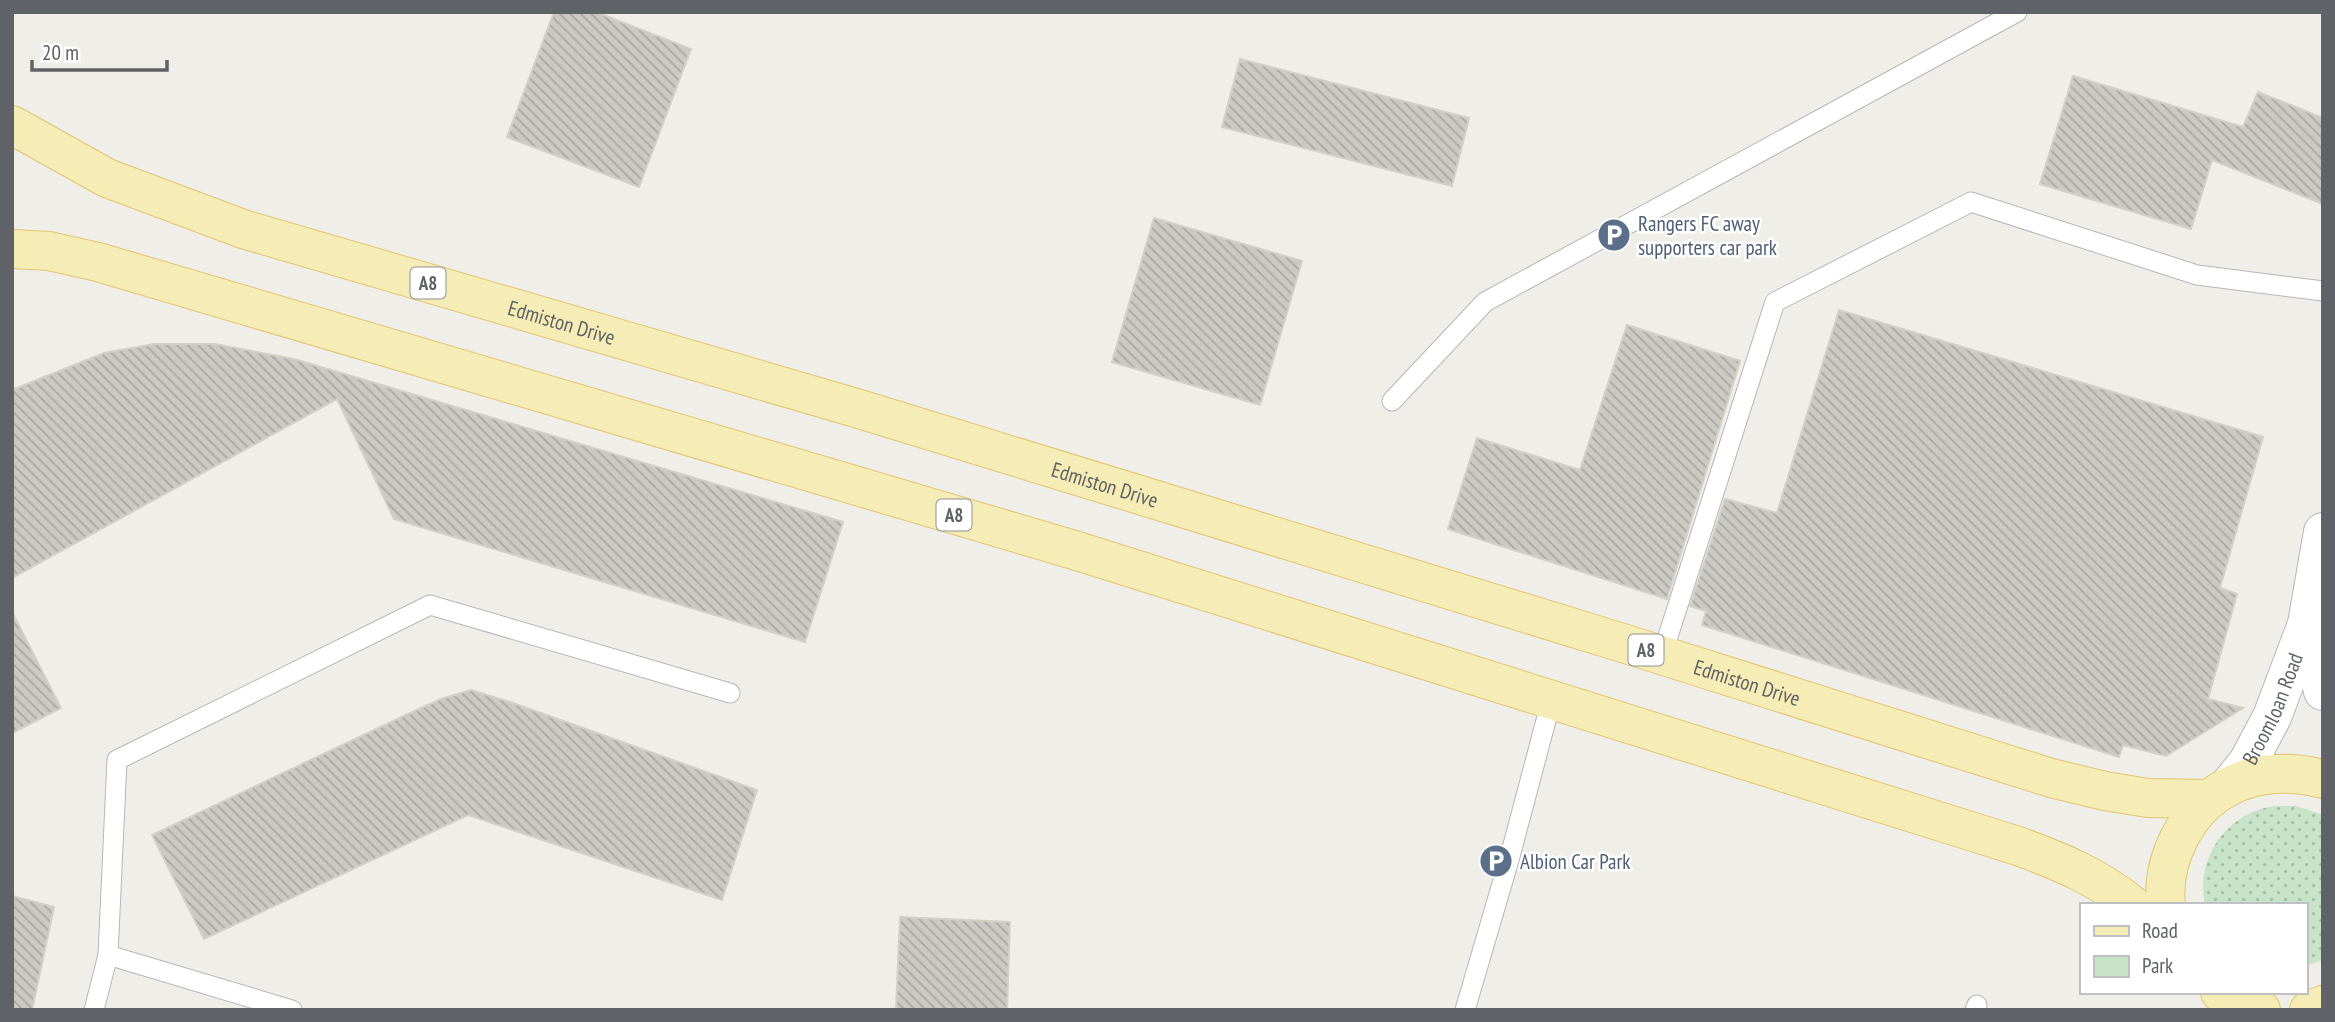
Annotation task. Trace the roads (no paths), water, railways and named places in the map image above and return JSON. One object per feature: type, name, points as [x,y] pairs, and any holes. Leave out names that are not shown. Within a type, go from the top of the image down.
[{"type":"main road","name":"Edmiston Drive","points":[[12,125],[107,178],[243,229],[856,408],[1662,655],[2051,778],[2148,798],[2219,793]]},
{"type":"main road","name":"A8","points":[[12,249],[49,251],[98,262],[1074,550],[2018,846],[2072,866],[2130,903]]},
{"type":"main road","points":[[2166,903],[2168,863],[2184,828],[2219,793],[2244,780],[2283,773],[2323,779]]},
{"type":"main road","points":[[2309,1010],[2323,1005]]},
{"type":"street","name":"Broomloan Road","points":[[2219,793],[2248,762],[2272,717],[2307,624],[2323,532]]},
{"type":"street","name":"Broomloan Road","points":[[2307,624],[2323,691]]},
{"type":"lane","points":[[1392,401],[1485,302],[2017,12]]},
{"type":"lane","points":[[1662,655],[1775,302],[1971,202],[2197,275],[2323,291]]},
{"type":"lane","points":[[94,1010],[108,955],[117,760],[430,605],[730,693]]},
{"type":"lane","points":[[1465,1010],[1552,698]]},
{"type":"lane","points":[[108,955],[292,1010]]},
{"type":"place","name":"Rangers FC away supporters car park","points":[[1614,235]]},
{"type":"place","name":"Albion Car Park","points":[[1496,861]]}]
